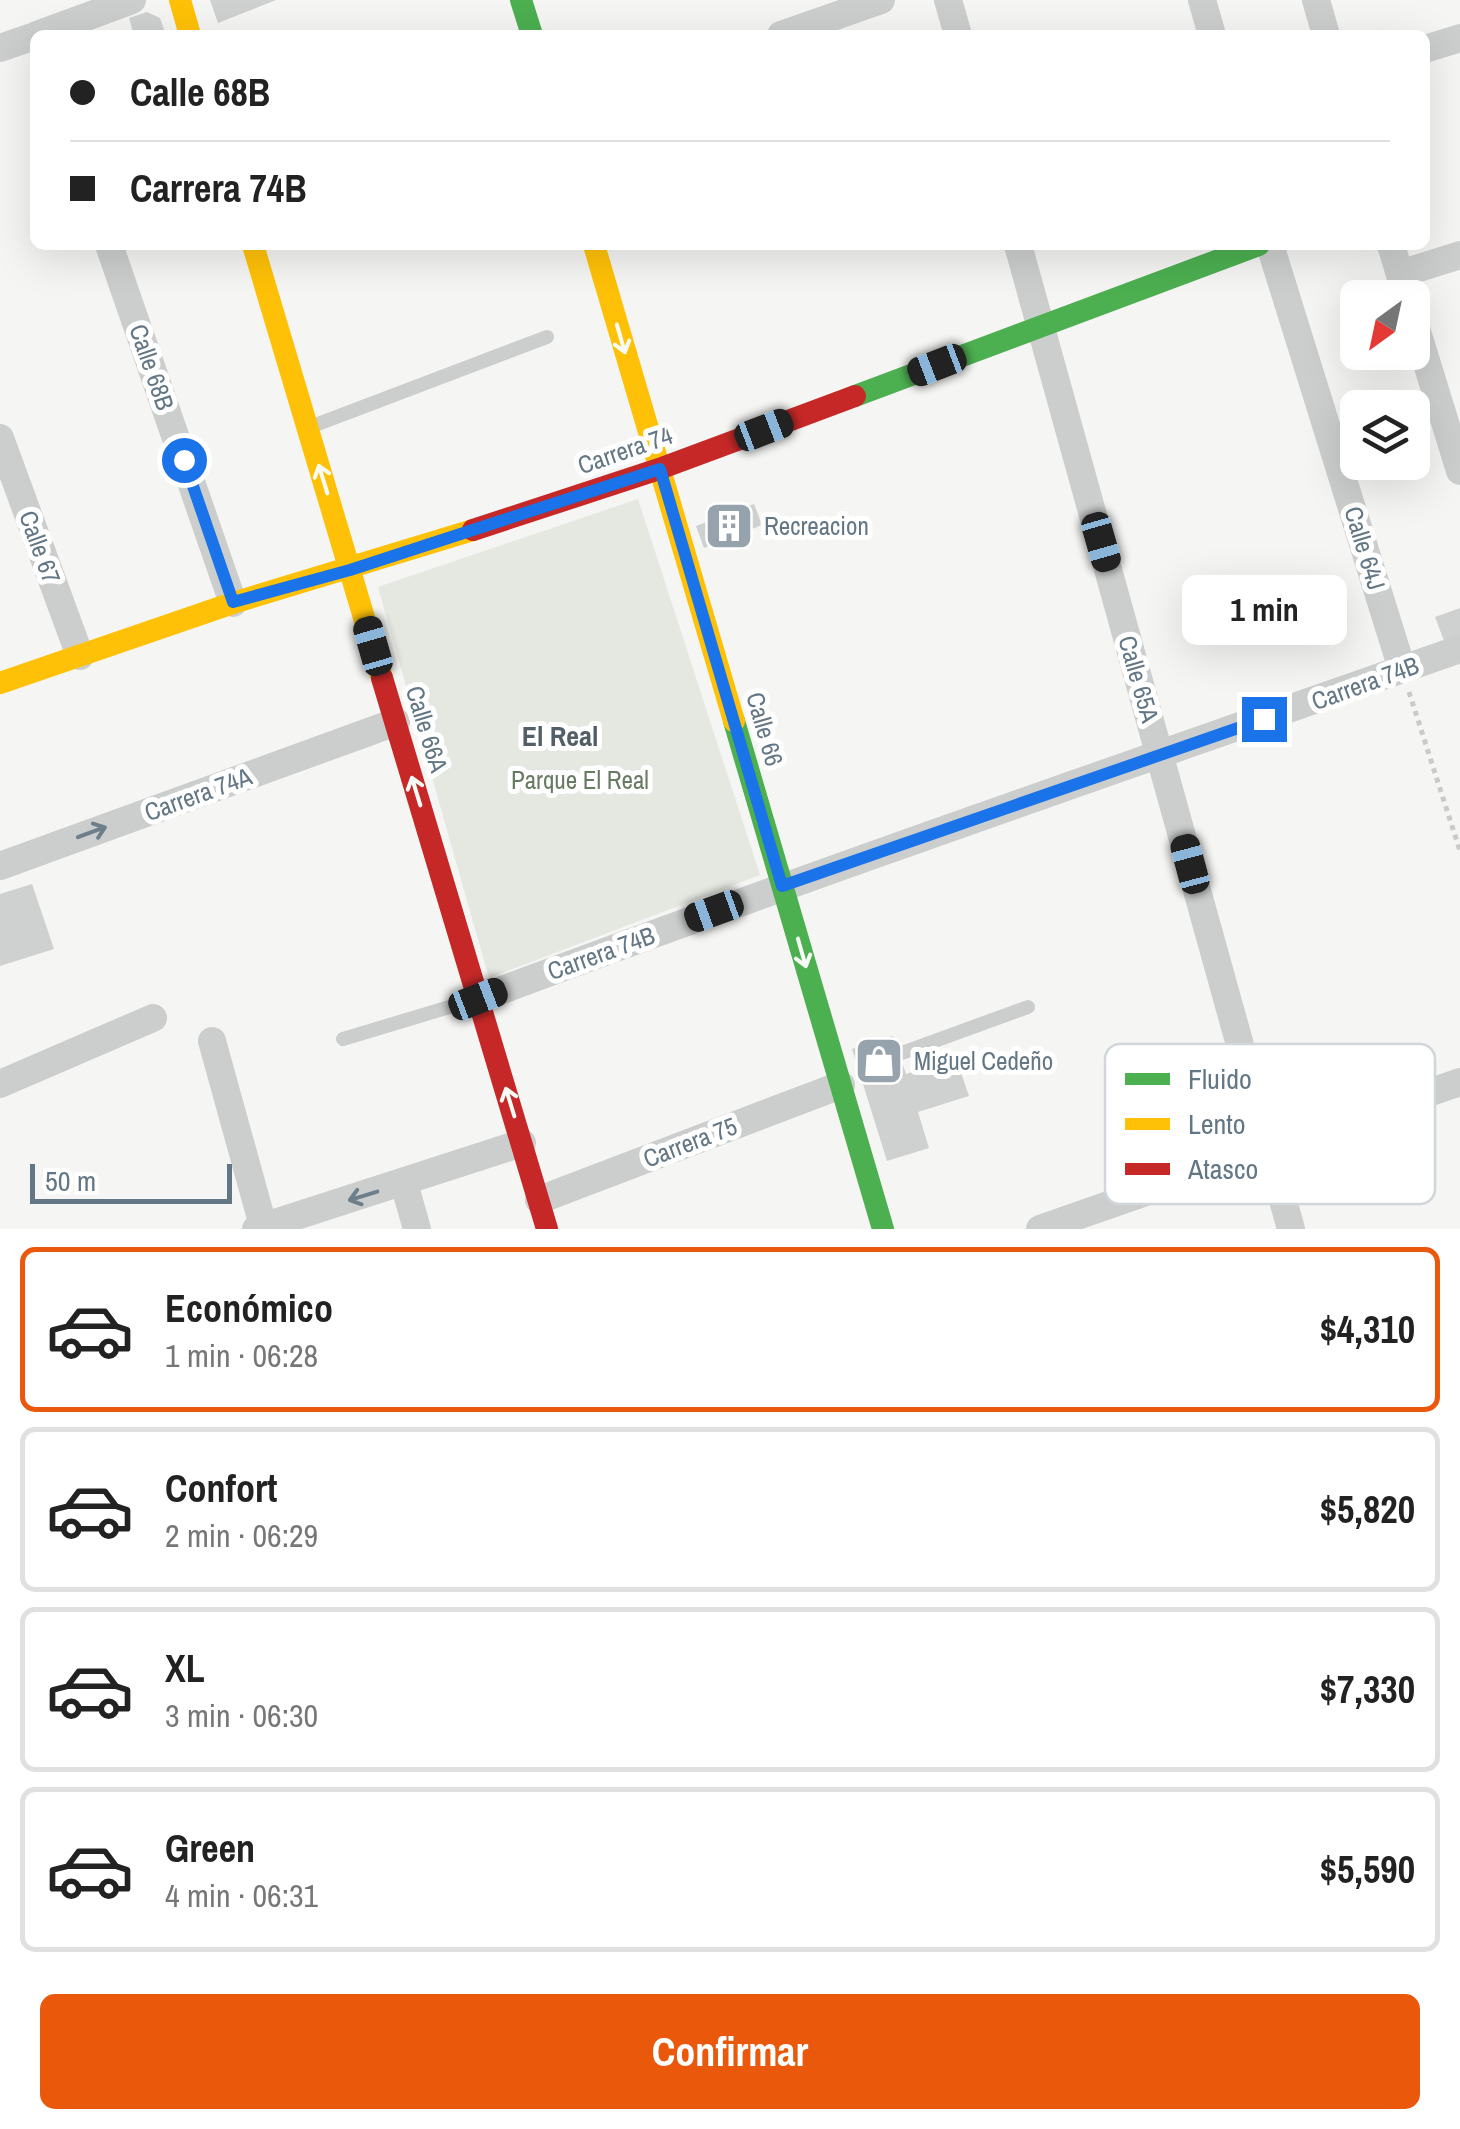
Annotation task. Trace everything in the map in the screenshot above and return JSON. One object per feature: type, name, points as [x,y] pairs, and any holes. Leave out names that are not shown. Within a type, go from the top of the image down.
[{"type":"street","points":[[50,30],[132,0]]},
{"type":"street","points":[[180,0],[189,30]]},
{"type":"street","points":[[521,0],[530,30]]},
{"type":"street","points":[[794,30],[881,0]]},
{"type":"street","points":[[948,0],[957,30]]},
{"type":"street","points":[[1202,0],[1211,30]]},
{"type":"street","points":[[1316,0],[1325,30]]},
{"type":"street","points":[[0,48],[30,37]]},
{"type":"street","points":[[1430,47],[1460,38]]},
{"type":"street","name":"Calle 68B","points":[[111,250],[233,602]]},
{"type":"street","name":"Calle 66A","points":[[255,250],[548,1229]]},
{"type":"street","name":"Calle 66","points":[[595,250],[782,886],[846,1076],[883,1229]]},
{"type":"street","name":"Calle 65A","points":[[1019,250],[1240,1044]]},
{"type":"street","name":"Carrera 74","points":[[0,683],[233,602],[350,570],[660,469],[1245,250]]},
{"type":"street","name":"Calle 64J","points":[[1272,250],[1402,669]]},
{"type":"street","points":[[1393,250],[1402,280]]},
{"type":"street","points":[[1415,280],[1460,255]]},
{"type":"street","points":[[1429,370],[1460,468]]},
{"type":"street","name":"Calle 67","points":[[0,438],[80,656]]},
{"type":"street","name":"Carrera 74B","points":[[478,999],[782,886],[1161,757],[1460,649]]},
{"type":"street","name":"Carrera 74A","points":[[0,866],[396,722]]},
{"type":"street","points":[[0,1084],[153,1018]]},
{"type":"street","points":[[212,1041],[261,1228],[522,1143]]},
{"type":"street","name":"Carrera 75","points":[[539,1200],[846,1076]]},
{"type":"street","points":[[1435,1091],[1460,1082]]},
{"type":"street","points":[[404,1183],[417,1229]]},
{"type":"street","points":[[1040,1229],[1112,1204]]},
{"type":"street","name":"Calle 65A","points":[[1284,1204],[1291,1229]]},
{"type":"lane","points":[[308,428],[548,337]]},
{"type":"lane","points":[[342,1039],[478,999]]},
{"type":"lane","points":[[898,1054],[1028,1007]]},
{"type":"path","points":[[1402,669],[1460,851]]},
{"type":"green space","name":"Parque El Real","points":[[638,499],[760,875],[489,978],[378,587]]},
{"type":"building","points":[[210,0],[276,0],[218,23]]},
{"type":"building","points":[[147,12],[160,18],[164,30],[133,30],[129,18]]},
{"type":"building","name":"Recreacion","points":[[754,504],[762,525],[704,548],[696,526]]},
{"type":"building","points":[[1460,608],[1460,635],[1444,641],[1435,617]]},
{"type":"building","points":[[32,884],[54,949],[0,966],[0,894]]},
{"type":"building","points":[[893,1036],[906,1074],[956,1058],[969,1096],[918,1112],[929,1148],[887,1161],[852,1049]]},
{"type":"traffic: fast","points":[[521,0],[530,30]]},
{"type":"traffic: fast","points":[[855,396],[1246,250]]},
{"type":"traffic: fast","points":[[734,721],[883,1229]]},
{"type":"traffic: slow","points":[[180,0],[189,30]]},
{"type":"traffic: slow","points":[[254,250],[382,678]]},
{"type":"traffic: slow","points":[[595,250],[734,721]]},
{"type":"traffic: slow","points":[[0,683],[233,603],[473,530]]},
{"type":"traffic: jam","points":[[473,530],[659,469],[855,396]]},
{"type":"traffic: jam","points":[[382,678],[547,1229]]},
{"type":"place","name":"Recreacion","points":[[729,526]]},
{"type":"place","name":"Miguel Cedeño","points":[[879,1061]]},
{"type":"district","name":"El Real","points":[[560,736]]},
{"type":"route","points":[[184,460],[233,602],[350,570],[660,469],[782,886],[1264,719]]}]
